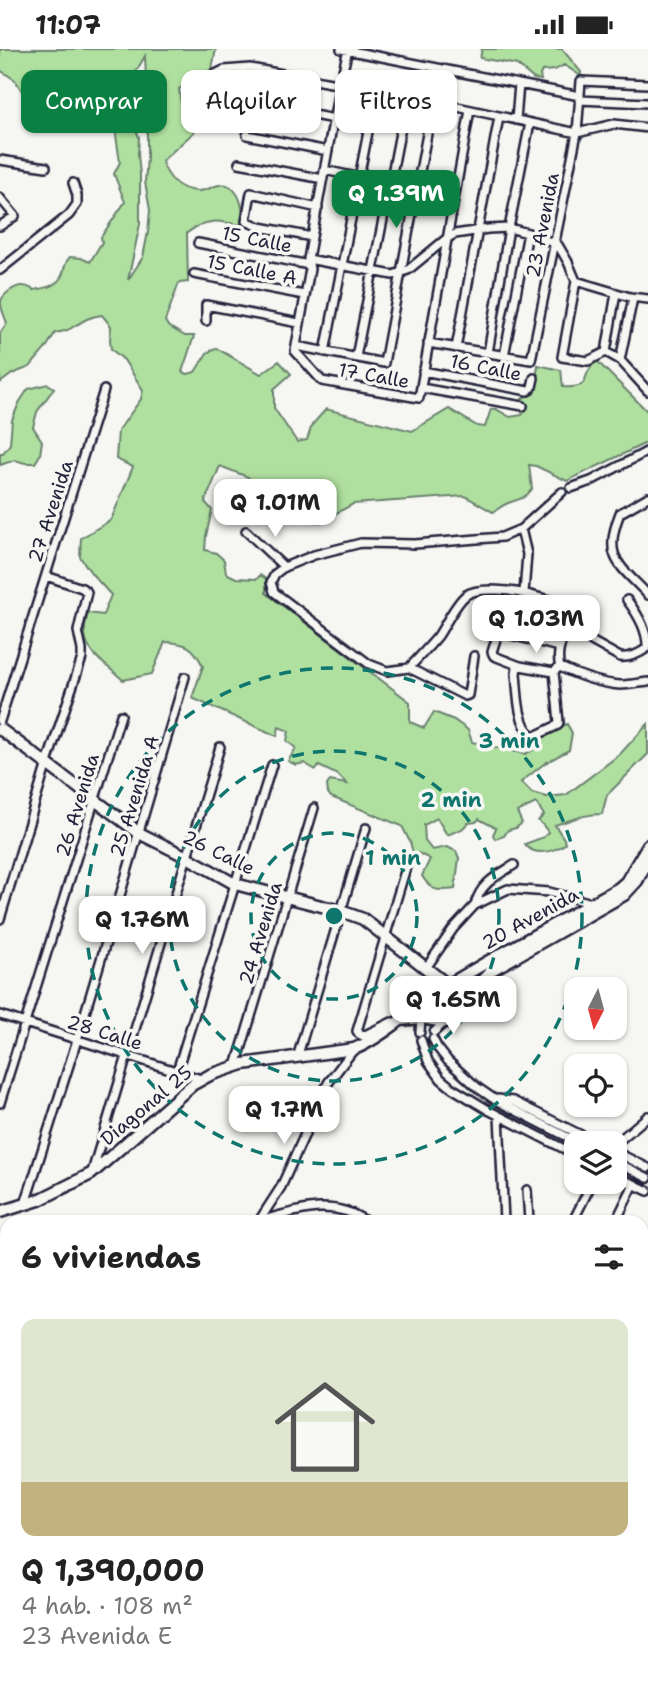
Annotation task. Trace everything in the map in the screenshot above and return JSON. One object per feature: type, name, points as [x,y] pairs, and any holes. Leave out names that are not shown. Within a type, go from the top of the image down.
[{"type":"main road","name":"26 Calle","points":[[0,729],[139,833],[235,884],[363,919],[448,985],[466,1006]]},
{"type":"main road","name":"20 Avenida","points":[[421,1018],[430,998],[448,985],[619,888],[626,882],[648,845]]},
{"type":"main road","name":"20 Avenida","points":[[445,1022],[458,1017],[479,984],[492,970],[631,890],[648,860]]},
{"type":"main road","name":"Diagonal 25","points":[[0,1212],[54,1193],[91,1174],[201,1079],[236,1066],[354,1049],[367,1044],[418,1004],[430,998]]},
{"type":"main road","points":[[400,1020],[421,1018],[445,1022]]},
{"type":"street","points":[[342,70],[346,49],[580,98],[648,103]]},
{"type":"street","points":[[225,70],[261,70]]},
{"type":"street","name":"23 Avenida","points":[[505,356],[530,361],[532,359],[577,133],[581,81],[648,84]]},
{"type":"street","points":[[516,120],[519,84]]},
{"type":"street","points":[[457,107],[577,133],[614,124],[648,128]]},
{"type":"street","points":[[470,110],[421,388],[523,406]]},
{"type":"street","points":[[335,113],[295,349],[384,363],[427,133]]},
{"type":"street","points":[[321,116],[334,119]]},
{"type":"street","points":[[456,348],[499,117]]},
{"type":"street","points":[[488,353],[530,123]]},
{"type":"street","points":[[325,352],[368,133]]},
{"type":"street","points":[[356,358],[400,133]]},
{"type":"street","points":[[247,135],[328,151]]},
{"type":"street","points":[[0,160],[46,167]]},
{"type":"street","points":[[239,163],[390,184]]},
{"type":"street","points":[[0,270],[69,215],[77,204],[73,183]]},
{"type":"street","points":[[312,237],[260,227],[246,221],[251,193],[317,208]]},
{"type":"street","points":[[0,198],[15,216],[0,226]]},
{"type":"street","points":[[401,273],[446,239],[478,230],[509,228],[554,243],[561,249],[576,281],[562,356],[588,361],[606,352]]},
{"type":"street","points":[[428,343],[505,356],[527,233]]},
{"type":"street","name":"15 Calle","points":[[198,243],[387,275],[401,273]]},
{"type":"street","name":"15 Calle A","points":[[194,274],[304,295]]},
{"type":"street","points":[[576,281],[633,298],[648,299]]},
{"type":"street","points":[[606,352],[616,293]]},
{"type":"street","points":[[620,361],[633,298]]},
{"type":"street","points":[[206,321],[206,305],[299,323]]},
{"type":"street","name":"17 Calle","points":[[295,349],[322,381],[418,399],[421,388]]},
{"type":"street","points":[[606,352],[620,361],[648,391]]},
{"type":"street","name":"16 Calle","points":[[423,371],[528,391],[532,387],[534,377]]},
{"type":"street","name":"27 Avenida","points":[[0,720],[104,390]]},
{"type":"street","points":[[474,656],[465,697],[409,669],[387,671],[369,664],[274,592],[271,582],[275,574],[284,567],[314,555],[361,543],[415,544],[502,537],[521,529],[567,490],[591,481],[648,451]]},
{"type":"street","points":[[648,497],[620,513],[611,548],[619,563],[648,596]]},
{"type":"street","points":[[521,529],[527,554],[524,593]]},
{"type":"street","points":[[246,531],[284,567]]},
{"type":"street","points":[[0,919],[82,658],[78,631],[87,592],[46,576]]},
{"type":"street","points":[[409,669],[436,638],[461,600],[474,591],[487,590],[524,593],[560,604],[565,609],[566,628],[559,647],[557,669],[559,722],[535,736],[527,731],[520,713],[516,673],[520,666]]},
{"type":"street","points":[[566,628],[620,657],[641,653],[647,647],[647,639],[627,600]]},
{"type":"street","points":[[559,647],[503,633],[498,634],[492,652],[494,656],[520,666],[557,669],[620,685],[648,682]]},
{"type":"street","name":"25 Avenida A","points":[[26,1204],[186,677]]},
{"type":"street","name":"26 Avenida","points":[[0,1103],[121,715]]},
{"type":"street","points":[[91,1174],[220,747]]},
{"type":"street","points":[[177,1071],[272,765]]},
{"type":"street","name":"24 Avenida","points":[[236,1066],[314,808]]},
{"type":"street","points":[[297,1058],[366,828]]},
{"type":"street","points":[[400,1020],[363,1036],[357,1030],[408,861]]},
{"type":"street","points":[[475,905],[478,895],[490,879],[514,865]]},
{"type":"street","points":[[426,968],[453,929],[475,905],[508,889],[550,892],[592,903]]},
{"type":"street","name":"28 Calle","points":[[0,1016],[201,1079]]},
{"type":"street","points":[[421,1018],[425,1055],[441,1079],[499,1116],[564,1149]]},
{"type":"street","points":[[445,1022],[434,1036],[437,1047],[448,1061],[494,1099],[564,1135]]},
{"type":"street","points":[[263,1215],[281,1187],[328,1083],[354,1049]]},
{"type":"street","points":[[435,1070],[448,1061]]},
{"type":"street","points":[[452,1088],[463,1075]]},
{"type":"street","points":[[494,1099],[513,1101],[573,1131]]},
{"type":"street","points":[[499,1116],[504,1215]]},
{"type":"street","points":[[627,1134],[648,1117]]},
{"type":"street","points":[[500,1137],[505,1129],[517,1125]]},
{"type":"street","points":[[627,1158],[648,1168]]},
{"type":"street","points":[[627,1168],[648,1178]]},
{"type":"street","points":[[627,1181],[648,1191]]},
{"type":"street","points":[[619,1215],[634,1184]]},
{"type":"street","points":[[527,1190],[529,1215]]},
{"type":"street","points":[[576,1215],[586,1194]]},
{"type":"street","points":[[286,1215],[322,1207],[354,1215]]},
{"type":"green space","points":[[0,49],[216,49],[210,70],[181,70],[181,133],[193,133],[162,161],[170,177],[184,188],[202,191],[217,185],[227,185],[232,188],[241,201],[245,226],[208,222],[187,233],[188,282],[179,283],[165,321],[168,326],[185,336],[194,336],[182,372],[195,372],[207,353],[216,348],[261,374],[279,361],[291,374],[274,389],[274,408],[297,442],[307,440],[312,425],[326,409],[412,431],[449,409],[477,426],[485,427],[491,409],[510,417],[522,415],[528,406],[522,399],[534,394],[538,365],[561,370],[563,387],[573,387],[583,383],[591,366],[597,361],[648,412],[648,442],[567,481],[529,465],[532,489],[529,493],[493,512],[465,496],[353,504],[320,522],[314,522],[299,513],[280,510],[258,501],[248,477],[220,466],[205,502],[212,510],[205,550],[216,553],[224,560],[226,573],[236,578],[257,579],[260,575],[266,579],[266,593],[410,702],[410,722],[424,728],[434,712],[454,720],[468,730],[472,742],[525,754],[533,750],[531,743],[547,732],[567,724],[572,733],[569,750],[545,763],[521,782],[532,793],[546,797],[566,795],[619,755],[648,724],[648,754],[607,795],[602,814],[583,816],[555,825],[565,844],[538,852],[525,844],[544,837],[548,832],[538,821],[544,815],[536,803],[517,812],[522,823],[495,839],[493,835],[496,828],[479,819],[447,835],[437,818],[424,825],[425,841],[432,850],[447,847],[456,851],[459,858],[455,889],[436,889],[422,876],[430,859],[418,853],[414,856],[402,826],[331,797],[327,785],[330,781],[347,784],[338,775],[319,766],[316,770],[304,763],[296,765],[288,761],[296,748],[287,741],[289,731],[279,727],[277,736],[192,698],[203,666],[188,647],[165,642],[152,674],[123,680],[92,652],[85,636],[88,613],[103,615],[111,595],[80,557],[81,538],[111,520],[133,467],[116,459],[118,431],[141,399],[143,390],[124,360],[111,349],[111,326],[102,315],[55,333],[30,367],[12,374],[0,383],[0,333],[7,323],[1,301],[7,293],[20,286],[34,290],[55,284],[70,257],[90,262],[102,242],[101,237],[125,202],[114,174],[120,162],[116,133],[137,133],[139,137],[140,224],[128,280],[143,257],[148,232],[150,210],[145,182],[147,133],[167,133],[167,70],[146,70],[145,56],[137,70],[21,70],[21,89],[15,80],[0,70]]},
{"type":"green space","points":[[482,49],[562,49],[581,72],[581,76],[564,65],[555,70],[542,71],[541,80],[534,79],[517,65],[480,58]]},
{"type":"green space","points":[[48,384],[54,388],[37,412],[33,427],[42,441],[40,455],[35,463],[15,460],[0,465],[0,453],[10,444],[12,420],[19,403],[28,389]]}]
